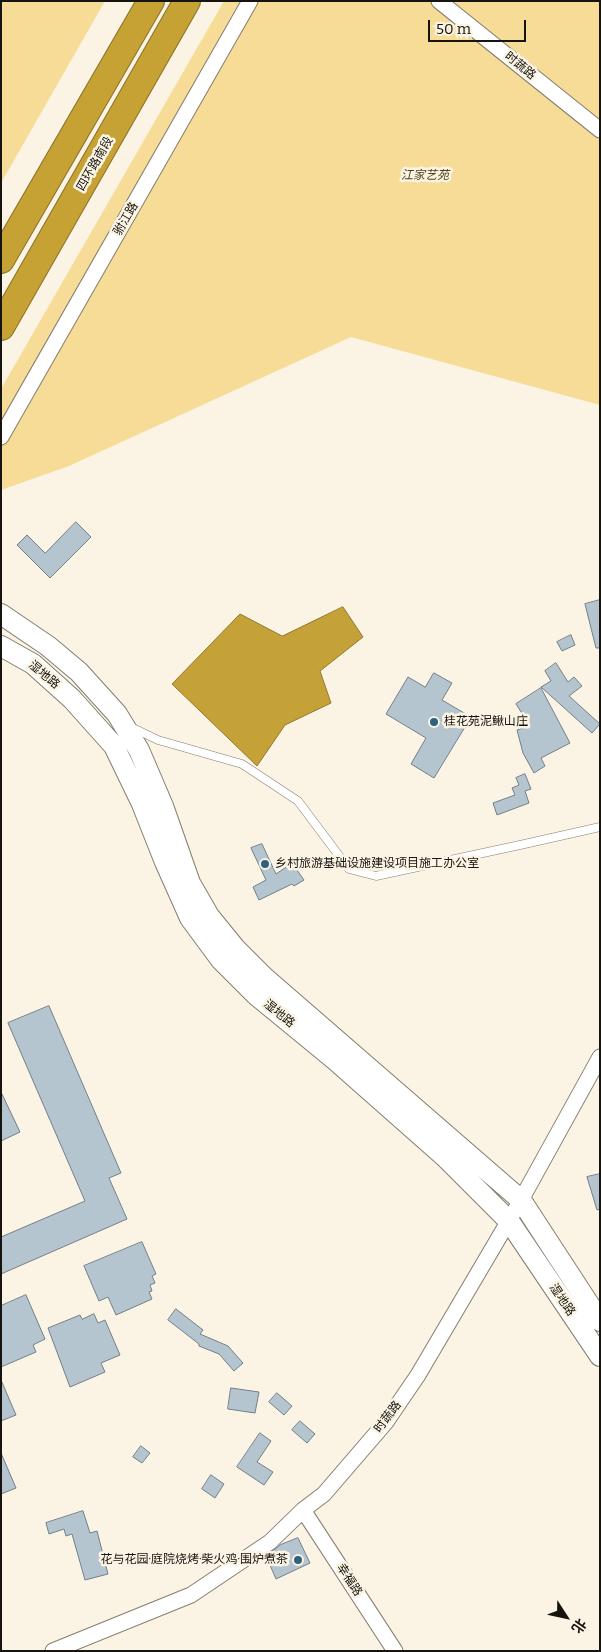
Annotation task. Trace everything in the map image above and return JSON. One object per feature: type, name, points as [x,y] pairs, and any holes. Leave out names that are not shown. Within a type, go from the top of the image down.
[{"type":"highway","points":[[1,260],[151,1]]},
{"type":"highway","name":"四环路南段","points":[[1,327],[187,1]]},
{"type":"street","name":"驸江路","points":[[1,438],[250,1]]},
{"type":"street","name":"时蔬路","points":[[439,1],[600,130]]},
{"type":"street","name":"湿地路","points":[[1,614],[48,646],[79,672],[117,714],[139,750],[160,798],[190,883],[209,916],[234,948],[264,977],[521,1200],[600,1321]]},
{"type":"street","name":"湿地路","points":[[1,646],[33,664],[72,699],[114,746],[142,804],[190,918],[221,960],[256,995],[334,1059],[445,1157],[509,1221],[600,1356]]},
{"type":"street","name":"时蔬路","points":[[53,1651],[191,1595],[270,1542],[303,1510],[324,1494],[386,1422],[418,1375],[509,1221],[600,1057]]},
{"type":"street","name":"幸福路","points":[[303,1510],[395,1651]]},
{"type":"lane","points":[[122,723],[158,740],[242,764],[298,801],[349,869],[376,876],[600,826]]},
{"type":"green space","points":[[1,1],[105,1],[1,183]]},
{"type":"green space","name":"江家艺苑","points":[[224,1],[600,1],[600,405],[351,337],[69,466],[1,490],[1,389]]},
{"type":"shaded area","points":[[343,607],[363,637],[320,671],[331,703],[285,725],[257,766],[172,684],[240,614],[282,636]]},
{"type":"building","points":[[76,522],[91,537],[50,578],[17,545],[27,535],[45,553]]},
{"type":"building","points":[[600,600],[600,648],[596,648],[585,604]]},
{"type":"building","points":[[571,635],[575,645],[562,651],[557,642]]},
{"type":"building","points":[[556,663],[568,682],[574,677],[582,686],[569,696],[600,724],[592,733],[541,687],[551,681],[545,671]]},
{"type":"building","name":"桂花苑泥鳅山庄","points":[[434,673],[452,683],[442,700],[471,717],[434,778],[411,764],[426,738],[386,714],[408,677],[425,687]]},
{"type":"building","points":[[541,688],[570,743],[541,758],[545,766],[534,773],[523,753],[517,730],[530,726],[516,704]]},
{"type":"building","points":[[525,774],[531,789],[525,791],[529,803],[497,815],[493,803],[515,795],[512,788],[519,785],[516,778]]},
{"type":"building","name":"乡村旅游基础设施建设项目施工办公室","points":[[262,844],[276,874],[292,863],[304,880],[259,900],[253,887],[266,880],[251,848]]},
{"type":"building","points":[[49,1006],[121,1173],[109,1178],[127,1219],[1,1274],[1,1237],[85,1201],[8,1023]]},
{"type":"building","points":[[1,1092],[20,1132],[1,1141]]},
{"type":"building","points":[[600,1174],[600,1209],[597,1210],[587,1177]]},
{"type":"building","points":[[142,1242],[156,1274],[152,1276],[155,1283],[150,1285],[152,1291],[149,1292],[152,1299],[116,1315],[108,1297],[99,1301],[84,1266]]},
{"type":"building","points":[[26,1295],[45,1339],[33,1345],[36,1352],[1,1367],[1,1306]]},
{"type":"building","points":[[176,1309],[203,1330],[200,1334],[228,1346],[243,1363],[234,1371],[219,1354],[199,1346],[199,1344],[168,1320]]},
{"type":"building","points":[[94,1314],[98,1323],[105,1320],[120,1355],[101,1363],[105,1372],[70,1387],[48,1328],[80,1315],[82,1319]]},
{"type":"building","points":[[1,1380],[16,1415],[1,1421]]},
{"type":"building","points":[[231,1388],[259,1392],[255,1413],[228,1409]]},
{"type":"building","points":[[277,1393],[292,1406],[284,1415],[269,1402]]},
{"type":"building","points":[[300,1421],[315,1434],[307,1443],[292,1430]]},
{"type":"building","points":[[260,1433],[271,1441],[257,1462],[273,1472],[264,1485],[237,1467]]},
{"type":"building","points":[[141,1446],[150,1453],[142,1463],[133,1457]]},
{"type":"building","points":[[1,1453],[16,1488],[1,1494]]},
{"type":"building","points":[[211,1475],[224,1484],[215,1498],[202,1489]]},
{"type":"building","points":[[83,1511],[90,1533],[97,1531],[108,1574],[85,1580],[72,1534],[66,1536],[64,1529],[49,1534],[46,1523]]},
{"type":"building","points":[[298,1538],[310,1563],[276,1579],[266,1556],[280,1545]]},
{"type":"place","name":"桂花苑泥鳅山庄","points":[[434,722]]},
{"type":"place","name":"乡村旅游基础设施建设项目施工办公室","points":[[265,864]]},
{"type":"place","name":"花与花园·庭院烧烤·柴火鸡·围炉煮茶","points":[[298,1560]]}]
